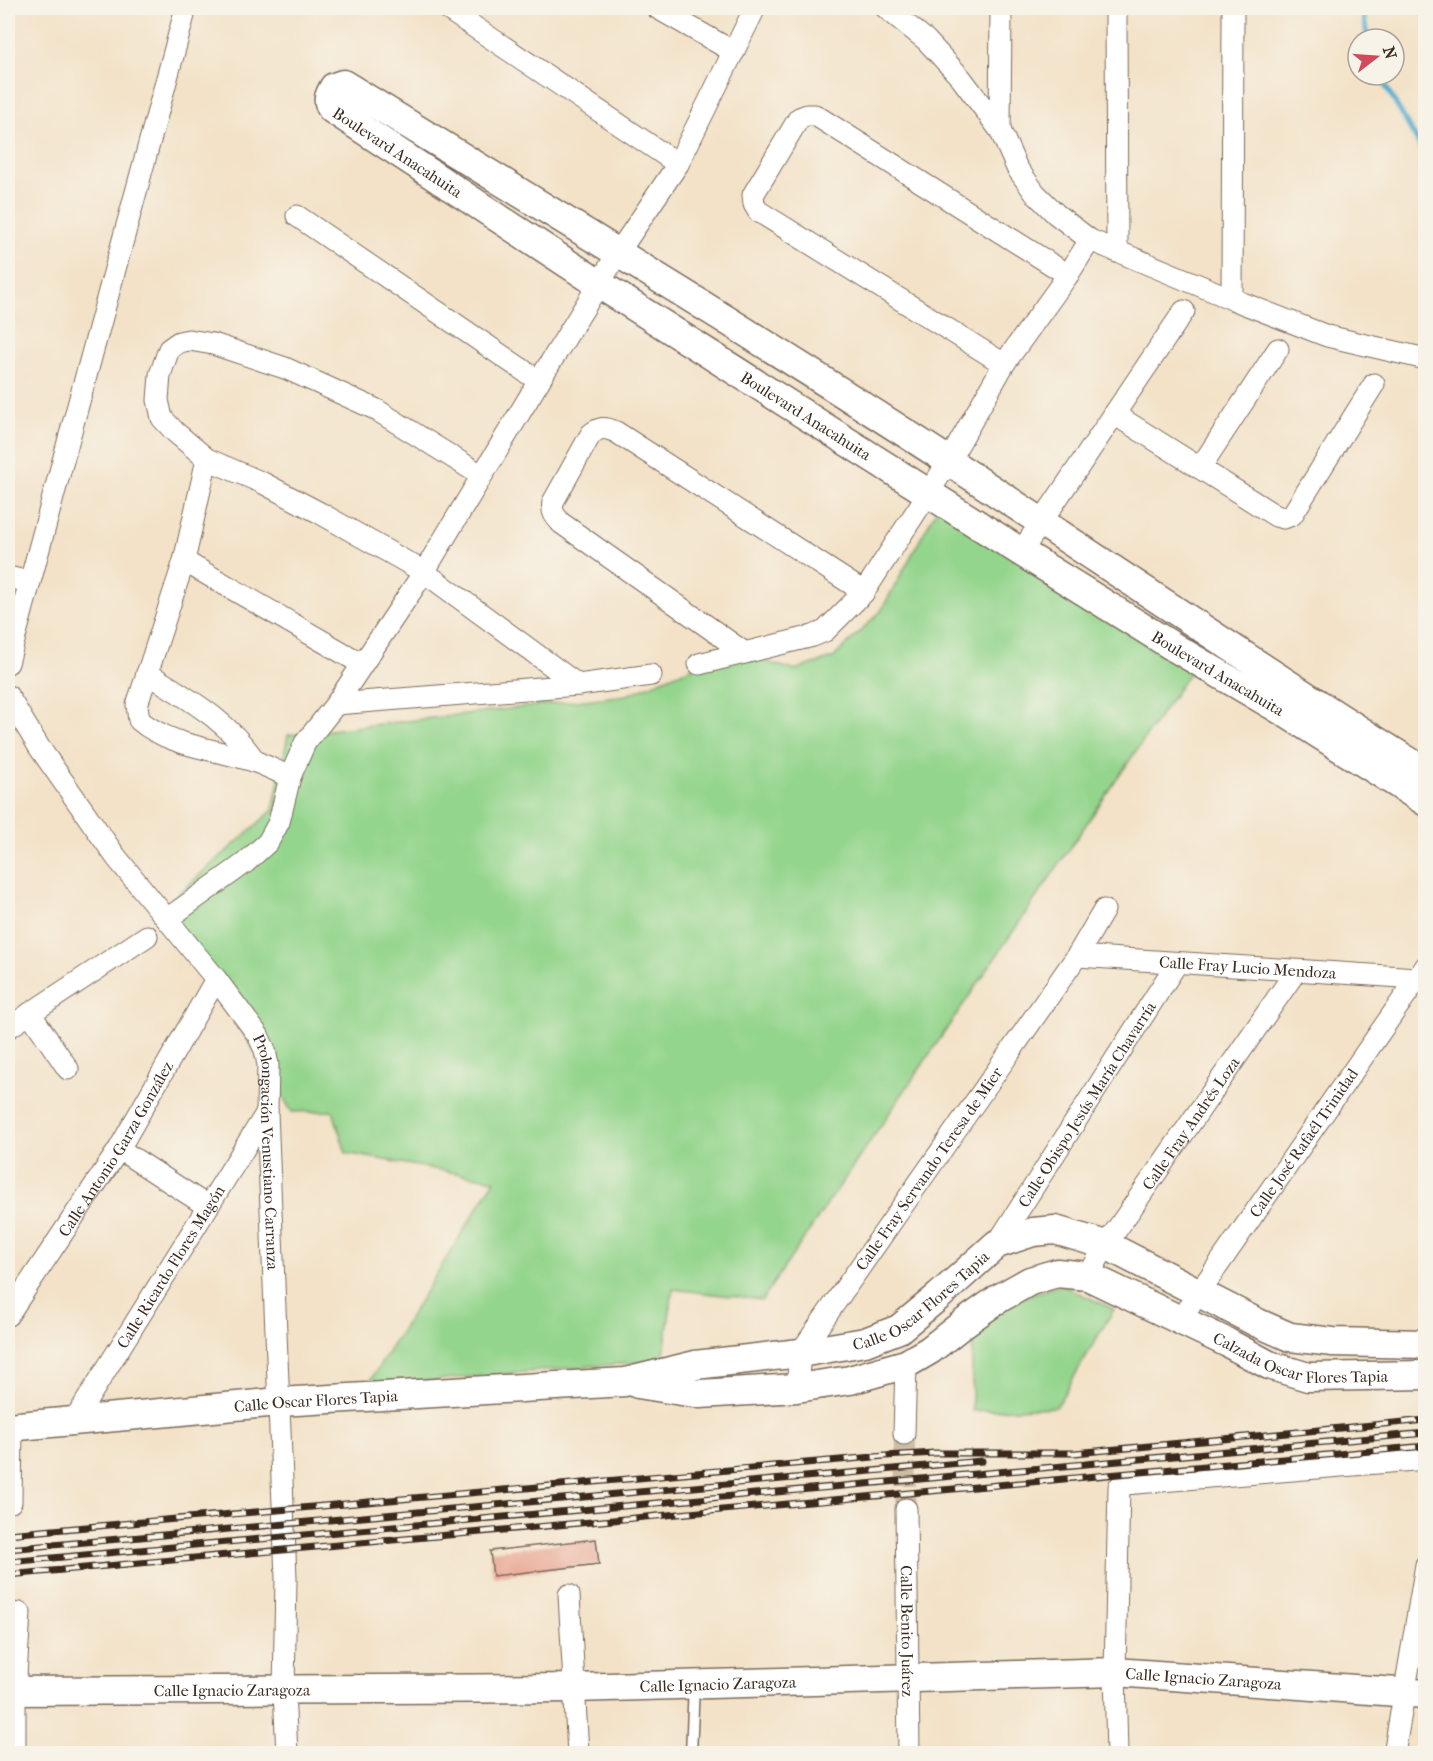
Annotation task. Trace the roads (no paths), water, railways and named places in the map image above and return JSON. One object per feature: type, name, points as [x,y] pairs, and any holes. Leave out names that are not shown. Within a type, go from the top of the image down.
[{"type":"street","points":[[8,663],[186,8]]},
{"type":"street","points":[[446,8],[678,164]]},
{"type":"street","points":[[657,8],[734,52]]},
{"type":"street","points":[[167,920],[245,863],[268,843],[279,822],[290,777],[304,743],[336,704],[424,572],[538,381],[618,253],[678,164],[755,8]]},
{"type":"street","points":[[886,8],[926,40],[961,78],[1000,130],[1017,168],[1035,193],[1056,214],[1090,240],[1327,336],[1425,359]]},
{"type":"street","points":[[1000,130],[1001,8]]},
{"type":"street","points":[[1116,8],[1117,252]]},
{"type":"street","points":[[1232,299],[1233,8]]},
{"type":"street","name":"Boulevard Anacahuita","points":[[1425,772],[1289,701],[1177,649],[599,284],[332,109],[328,103],[328,96],[334,87],[343,84],[949,461],[1041,522],[1289,701],[1425,802]]},
{"type":"street","points":[[1004,364],[758,212],[753,195],[799,118],[815,115],[1068,275]]},
{"type":"street","points":[[297,216],[538,381]]},
{"type":"street","points":[[699,664],[825,631],[864,592],[949,461],[1004,364],[1068,275],[1090,240]]},
{"type":"street","points":[[1021,552],[1184,311]]},
{"type":"street","points":[[481,475],[375,409],[285,368],[213,344],[189,340],[179,342],[169,349],[160,375],[158,400],[162,418],[207,459],[263,483],[424,572],[578,685]]},
{"type":"street","points":[[1200,468],[1278,349]]},
{"type":"street","points":[[1114,414],[1276,516],[1288,517],[1292,515],[1374,384]]},
{"type":"street","points":[[745,653],[555,517],[552,509],[553,502],[591,434],[598,429],[606,427],[616,432],[864,592]]},
{"type":"street","points":[[207,459],[184,561],[137,705],[139,720],[149,729],[164,736],[256,762],[290,777]]},
{"type":"street","points":[[184,561],[362,664]]},
{"type":"street","points":[[8,577],[29,582]]},
{"type":"street","points":[[147,673],[228,727],[256,762]]},
{"type":"street","points":[[336,704],[578,685],[651,675]]},
{"type":"street","name":"Prolongación Venustiano Carranza","points":[[8,696],[39,747],[109,848],[216,979],[258,1035],[265,1050],[268,1065],[267,1112],[286,1578],[284,1691],[287,1754]]},
{"type":"street","name":"Calle Fray Servando Teresa de Mier","points":[[800,1353],[1077,956],[1104,910]]},
{"type":"street","points":[[8,1028],[147,936]]},
{"type":"street","name":"Calle Fray Lucio Mendoza","points":[[1077,956],[1296,971],[1421,972]]},
{"type":"street","name":"Calle Obispo Jesús María Chavarría","points":[[997,1244],[1177,963]]},
{"type":"street","name":"Calle Fray Andrés Loza","points":[[1088,1276],[1106,1245],[1296,971]]},
{"type":"street","name":"Calle José Rafaél Trinidad","points":[[1180,1320],[1421,972]]},
{"type":"street","name":"Calle Antonio Garza González","points":[[8,1315],[119,1149],[216,979]]},
{"type":"street","points":[[30,1013],[68,1069]]},
{"type":"street","name":"Calle Ricardo Flores Magón","points":[[74,1421],[267,1112]]},
{"type":"street","points":[[119,1149],[207,1206]]},
{"type":"street","name":"Calle Oscar Flores Tapia","points":[[10,1427],[279,1402],[625,1382],[695,1365],[800,1353],[865,1342],[898,1329],[997,1244],[1034,1232],[1055,1230],[1106,1245],[1198,1293]]},
{"type":"street","points":[[8,1290],[36,1273]]},
{"type":"street","name":"Calle Oscar Flores Tapia","points":[[625,1382],[700,1394],[797,1388],[850,1380],[906,1364],[930,1350],[998,1299],[1030,1281],[1058,1273],[1088,1276],[1180,1320]]},
{"type":"street","name":"Calzada Oscar Flores Tapia","points":[[1198,1293],[1290,1337],[1333,1342],[1424,1343]]},
{"type":"street","name":"Calzada Oscar Flores Tapia","points":[[1180,1320],[1269,1365],[1308,1377],[1414,1376]]},
{"type":"street","points":[[1414,1376],[1424,1343]]},
{"type":"street","points":[[797,1388],[800,1353]]},
{"type":"street","points":[[904,1434],[906,1364]]},
{"type":"street","points":[[10,1427],[10,1502]]},
{"type":"street","points":[[1117,1754],[1115,1672],[1119,1487],[1125,1484],[1425,1459]]},
{"type":"street","name":"Calle Benito Juárez","points":[[906,1509],[909,1754]]},
{"type":"street","points":[[1394,1754],[1415,1693],[1425,1565]]},
{"type":"street","points":[[569,1595],[578,1754]]},
{"type":"street","points":[[15,1754],[11,1691],[20,1613]]},
{"type":"street","name":"Calle Ignacio Zaragoza","points":[[11,1691],[574,1688],[1115,1672],[1415,1693]]},
{"type":"lane","points":[[691,1754],[694,1684]]},
{"type":"waterway","points":[[1362,8],[1366,27]]},
{"type":"waterway","points":[[1386,87],[1426,156]]},
{"type":"tunnel","points":[[904,1434],[906,1509]]},
{"type":"railway","points":[[8,1534],[885,1456],[935,1453],[1075,1453],[1426,1420]]},
{"type":"railway","points":[[8,1562],[1426,1433]]},
{"type":"railway","points":[[8,1575],[1426,1446]]},
{"type":"railway","points":[[8,1549],[982,1461]]}]
